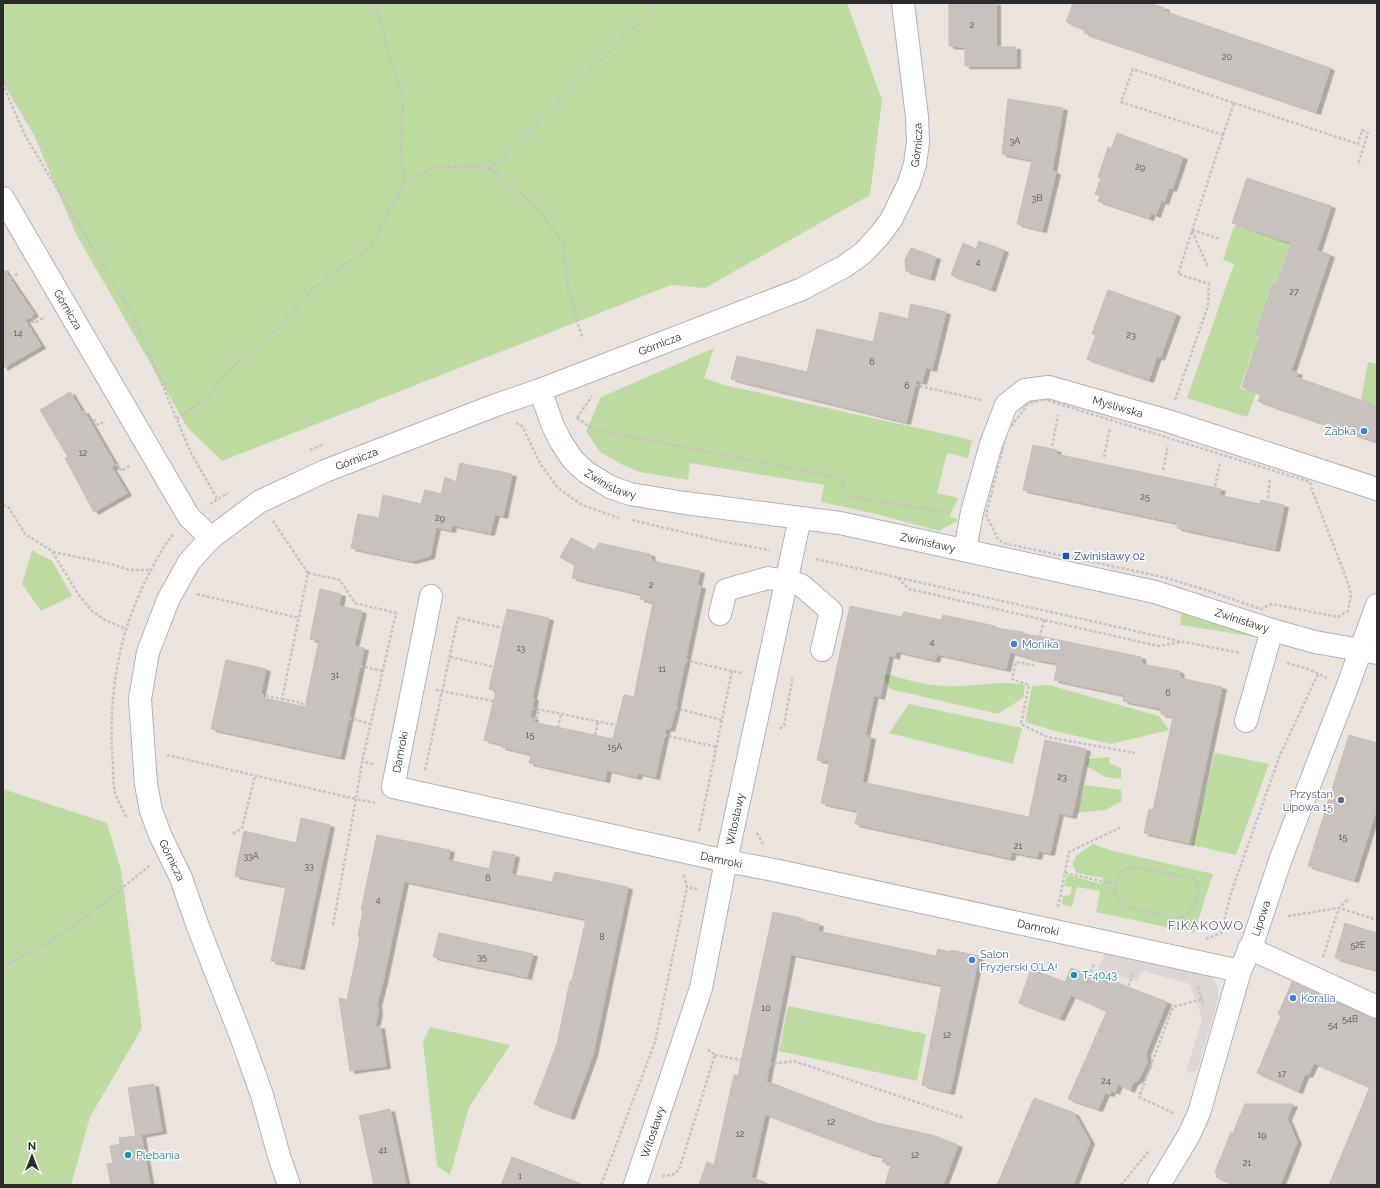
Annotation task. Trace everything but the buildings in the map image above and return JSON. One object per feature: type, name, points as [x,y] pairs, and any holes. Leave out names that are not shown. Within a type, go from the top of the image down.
[{"type":"street","name":"Górnicza","points":[[289,1185],[279,1156],[262,1095],[242,1038],[197,924],[181,878],[153,817],[146,784],[140,699],[148,652],[168,600],[189,562],[211,538],[260,502],[325,471],[496,404],[540,390],[802,289],[845,266],[863,253],[892,220],[909,183],[915,164],[918,142],[917,117],[903,3]]},
{"type":"street","name":"Górnicza","points":[[3,199],[189,517],[211,538]]},
{"type":"street","name":"Myśliwska","points":[[1006,405],[1025,390],[1049,387],[1169,430],[1377,488]]},
{"type":"street","name":"Zwinisławy","points":[[540,390],[553,426],[565,450],[573,460],[586,472],[610,487],[630,494],[840,523],[1155,592],[1272,630],[1315,642],[1369,652]]},
{"type":"street","points":[[965,550],[972,512],[991,444],[1006,405]]},
{"type":"street","name":"Witosławy","points":[[635,1185],[701,988],[726,861],[800,518]]},
{"type":"street","points":[[720,614],[726,590],[768,578],[802,585],[831,611],[822,650]]},
{"type":"street","name":"Damroki","points":[[431,596],[394,787],[726,861],[774,870],[1240,971]]},
{"type":"street","points":[[1369,652],[1377,605]]},
{"type":"street","points":[[1246,721],[1272,630]]},
{"type":"street","name":"Lipowa","points":[[1159,1185],[1189,1135],[1199,1113],[1240,971],[1254,939],[1281,858],[1369,652]]},
{"type":"street","points":[[1249,948],[1377,1007]]},
{"type":"path","points":[[177,419],[206,398],[231,368],[261,345],[313,290],[371,246],[404,183],[402,147],[403,99],[389,55],[382,25],[374,3]]},
{"type":"path","points":[[490,170],[654,8]]},
{"type":"path","points":[[1223,135],[1121,102],[1133,69],[1358,144],[1362,130],[1368,132],[1358,165]]},
{"type":"path","points":[[3,74],[4,90],[26,137],[133,315],[191,453],[218,500]]},
{"type":"path","points":[[1163,470],[1169,430],[1208,306],[1209,284],[1178,274],[1234,103]]},
{"type":"path","points":[[404,183],[433,168],[475,166],[490,170],[534,204],[563,243],[568,290],[582,337]]},
{"type":"path","points":[[1192,230],[1220,239]]},
{"type":"path","points":[[1192,230],[1208,267]]},
{"type":"path","points":[[1207,235],[1208,231]]},
{"type":"path","points":[[5,272],[9,279],[25,270]]},
{"type":"path","points":[[30,316],[34,323],[50,313]]},
{"type":"path","points":[[915,385],[1006,405]]},
{"type":"path","points":[[594,394],[577,418],[594,429],[841,478],[846,496],[943,512],[953,508]]},
{"type":"path","points":[[986,515],[1007,432],[1028,404],[1043,399],[1111,420],[1169,430],[1222,455],[1310,482],[1351,594],[1348,611],[1338,617],[1321,614]]},
{"type":"path","points":[[1052,446],[1060,404]]},
{"type":"path","points":[[94,419],[98,425],[107,420]]},
{"type":"path","points":[[1104,457],[1111,420]]},
{"type":"path","points":[[509,423],[516,423],[522,426],[526,434]]},
{"type":"path","points":[[308,450],[330,442]]},
{"type":"path","points":[[1215,486],[1222,455]]},
{"type":"path","points":[[117,464],[121,470],[132,464]]},
{"type":"path","points":[[1268,498],[1272,470]]},
{"type":"path","points":[[130,824],[115,792],[111,746],[113,688],[126,629],[134,607],[151,570],[167,541],[189,517],[234,490]]},
{"type":"path","points":[[3,505],[9,508],[25,534],[52,552],[112,564],[129,570],[151,570]]},
{"type":"path","points":[[276,515],[270,519],[274,522],[308,573],[340,580],[355,603],[396,613],[362,762],[333,925]]},
{"type":"path","points":[[52,552],[78,594],[92,611],[105,620],[126,629]]},
{"type":"path","points":[[282,699],[308,573]]},
{"type":"path","points":[[1184,642],[1158,646],[909,589],[897,577],[1184,642],[1264,657]]},
{"type":"path","points":[[198,588],[195,593],[299,618]]},
{"type":"path","points":[[362,762],[424,774],[458,618],[503,628]]},
{"type":"path","points":[[1044,620],[1033,665],[1016,662],[1013,673],[1012,679],[1029,685],[1021,724],[1047,737],[1135,753]]},
{"type":"path","points":[[450,657],[494,667]]},
{"type":"path","points":[[685,660],[745,674],[746,667]]},
{"type":"path","points":[[360,666],[383,672]]},
{"type":"path","points":[[1200,941],[1221,934],[1231,893],[1280,755],[1318,674],[1308,669]]},
{"type":"path","points":[[692,829],[699,831],[732,671]]},
{"type":"path","points":[[414,685],[493,701]]},
{"type":"path","points":[[261,695],[302,703],[302,706]]},
{"type":"path","points":[[532,708],[625,727]]},
{"type":"path","points":[[675,708],[722,720]]},
{"type":"path","points":[[534,729],[539,710]]},
{"type":"path","points":[[558,728],[561,714]]},
{"type":"path","points":[[349,718],[371,724]]},
{"type":"path","points":[[595,735],[598,722]]},
{"type":"path","points":[[615,747],[619,726]]},
{"type":"path","points":[[664,735],[717,747]]},
{"type":"path","points":[[165,754],[379,804]]},
{"type":"path","points":[[233,834],[242,828],[255,776]]},
{"type":"path","points":[[1058,909],[1069,852],[1121,827]]},
{"type":"path","points":[[3,966],[51,941],[102,904],[149,865]]},
{"type":"path","points":[[1133,867],[1193,878],[1197,882],[1198,893],[1189,914],[1177,918],[1124,906],[1116,897],[1114,884],[1119,874],[1125,869],[1133,867]]},
{"type":"path","points":[[601,1185],[655,1042],[687,887],[682,868]]},
{"type":"path","points":[[1065,873],[1114,884]]},
{"type":"path","points":[[687,887],[720,892]]},
{"type":"path","points":[[1320,964],[1339,908],[1349,898]]},
{"type":"path","points":[[1285,916],[1339,908],[1377,920]]},
{"type":"path","points":[[1058,1008],[1066,992],[1080,997],[1094,963]]},
{"type":"path","points":[[1128,986],[1137,966]]},
{"type":"path","points":[[1197,985],[1205,1010]]},
{"type":"path","points":[[1176,1114],[1139,1097],[1174,1007],[1202,999]]},
{"type":"path","points":[[703,1044],[715,1055],[764,1065],[794,1061],[964,1118]]},
{"type":"path","points":[[656,1176],[672,1175],[679,1170],[715,1055]]},
{"type":"path","points":[[1121,1185],[1142,1158],[1154,1147]]},
{"type":"green space","points":[[3,3],[847,3],[882,100],[870,195],[705,288],[671,285],[222,461],[187,427],[76,234],[34,135],[3,83]]},
{"type":"green space","points":[[1234,226],[1290,243],[1277,283],[1273,282],[1266,300],[1270,302],[1265,318],[1261,317],[1255,335],[1258,337],[1240,388],[1256,394],[1247,417],[1187,398],[1234,264],[1223,260]]},
{"type":"green space","points":[[714,348],[704,378],[724,385],[972,440],[968,458],[947,453],[937,493],[958,498],[950,516],[959,520],[939,531],[876,514],[821,502],[824,485],[690,463],[688,480],[640,472],[623,465],[600,452],[586,431],[601,397]]},
{"type":"green space","points":[[1368,362],[1377,364],[1377,406],[1361,400]]},
{"type":"green space","points":[[32,550],[52,561],[72,596],[41,611],[22,584]]},
{"type":"green space","points":[[1183,605],[1251,628],[1256,637],[1180,625]]},
{"type":"green space","points":[[880,672],[912,681],[936,685],[964,686],[1015,683],[1025,685],[1023,698],[998,714],[890,689]]},
{"type":"green space","points":[[1049,685],[1159,716],[1169,730],[1111,744],[1055,731],[1025,722],[1032,686]]},
{"type":"green space","points":[[909,704],[1022,728],[1013,764],[889,733]]},
{"type":"green space","points":[[1215,753],[1269,764],[1236,855],[1192,845]]},
{"type":"green space","points":[[1110,757],[1109,763],[1121,768],[1121,779],[1105,777],[1086,766],[1088,759]]},
{"type":"green space","points":[[1085,785],[1121,790],[1122,801],[1105,810],[1077,813]]},
{"type":"green space","points":[[3,789],[107,823],[121,870],[142,1028],[90,1117],[71,1185],[3,1185]]},
{"type":"green space","points":[[1093,844],[1109,850],[1213,874],[1194,933],[1096,912],[1100,891],[1077,887],[1072,907],[1062,904],[1063,896],[1070,895],[1072,887],[1064,886],[1067,875],[1102,884],[1103,878],[1077,873],[1073,867],[1073,862],[1077,855]]},
{"type":"green space","points":[[788,1006],[926,1034],[917,1081],[779,1051]]},
{"type":"green space","points":[[430,1027],[510,1045],[469,1107],[450,1175],[437,1166],[423,1042]]},
{"type":"shaded area","points":[[1105,953],[1207,975],[1214,979],[1218,988],[1218,999],[1197,1071],[1186,1073],[1202,1018],[1190,984],[1142,971],[1137,981],[1098,970]]},
{"type":"place","name":"Żabka","points":[[1364,431]]},
{"type":"place","name":"Zwinisławy 02","points":[[1066,556]]},
{"type":"place","name":"Monika","points":[[1014,644]]},
{"type":"place","name":"Przystań Lipowa 15","points":[[1341,800]]},
{"type":"place","name":"Salon Fryzjerski O'LA!","points":[[972,960]]},
{"type":"place","name":"T-4043","points":[[1074,975]]},
{"type":"place","name":"Koralia","points":[[1293,998]]},
{"type":"place","name":"Plebania","points":[[128,1155]]},
{"type":"district","name":"FIKAKOWO","points":[[1206,925]]}]
